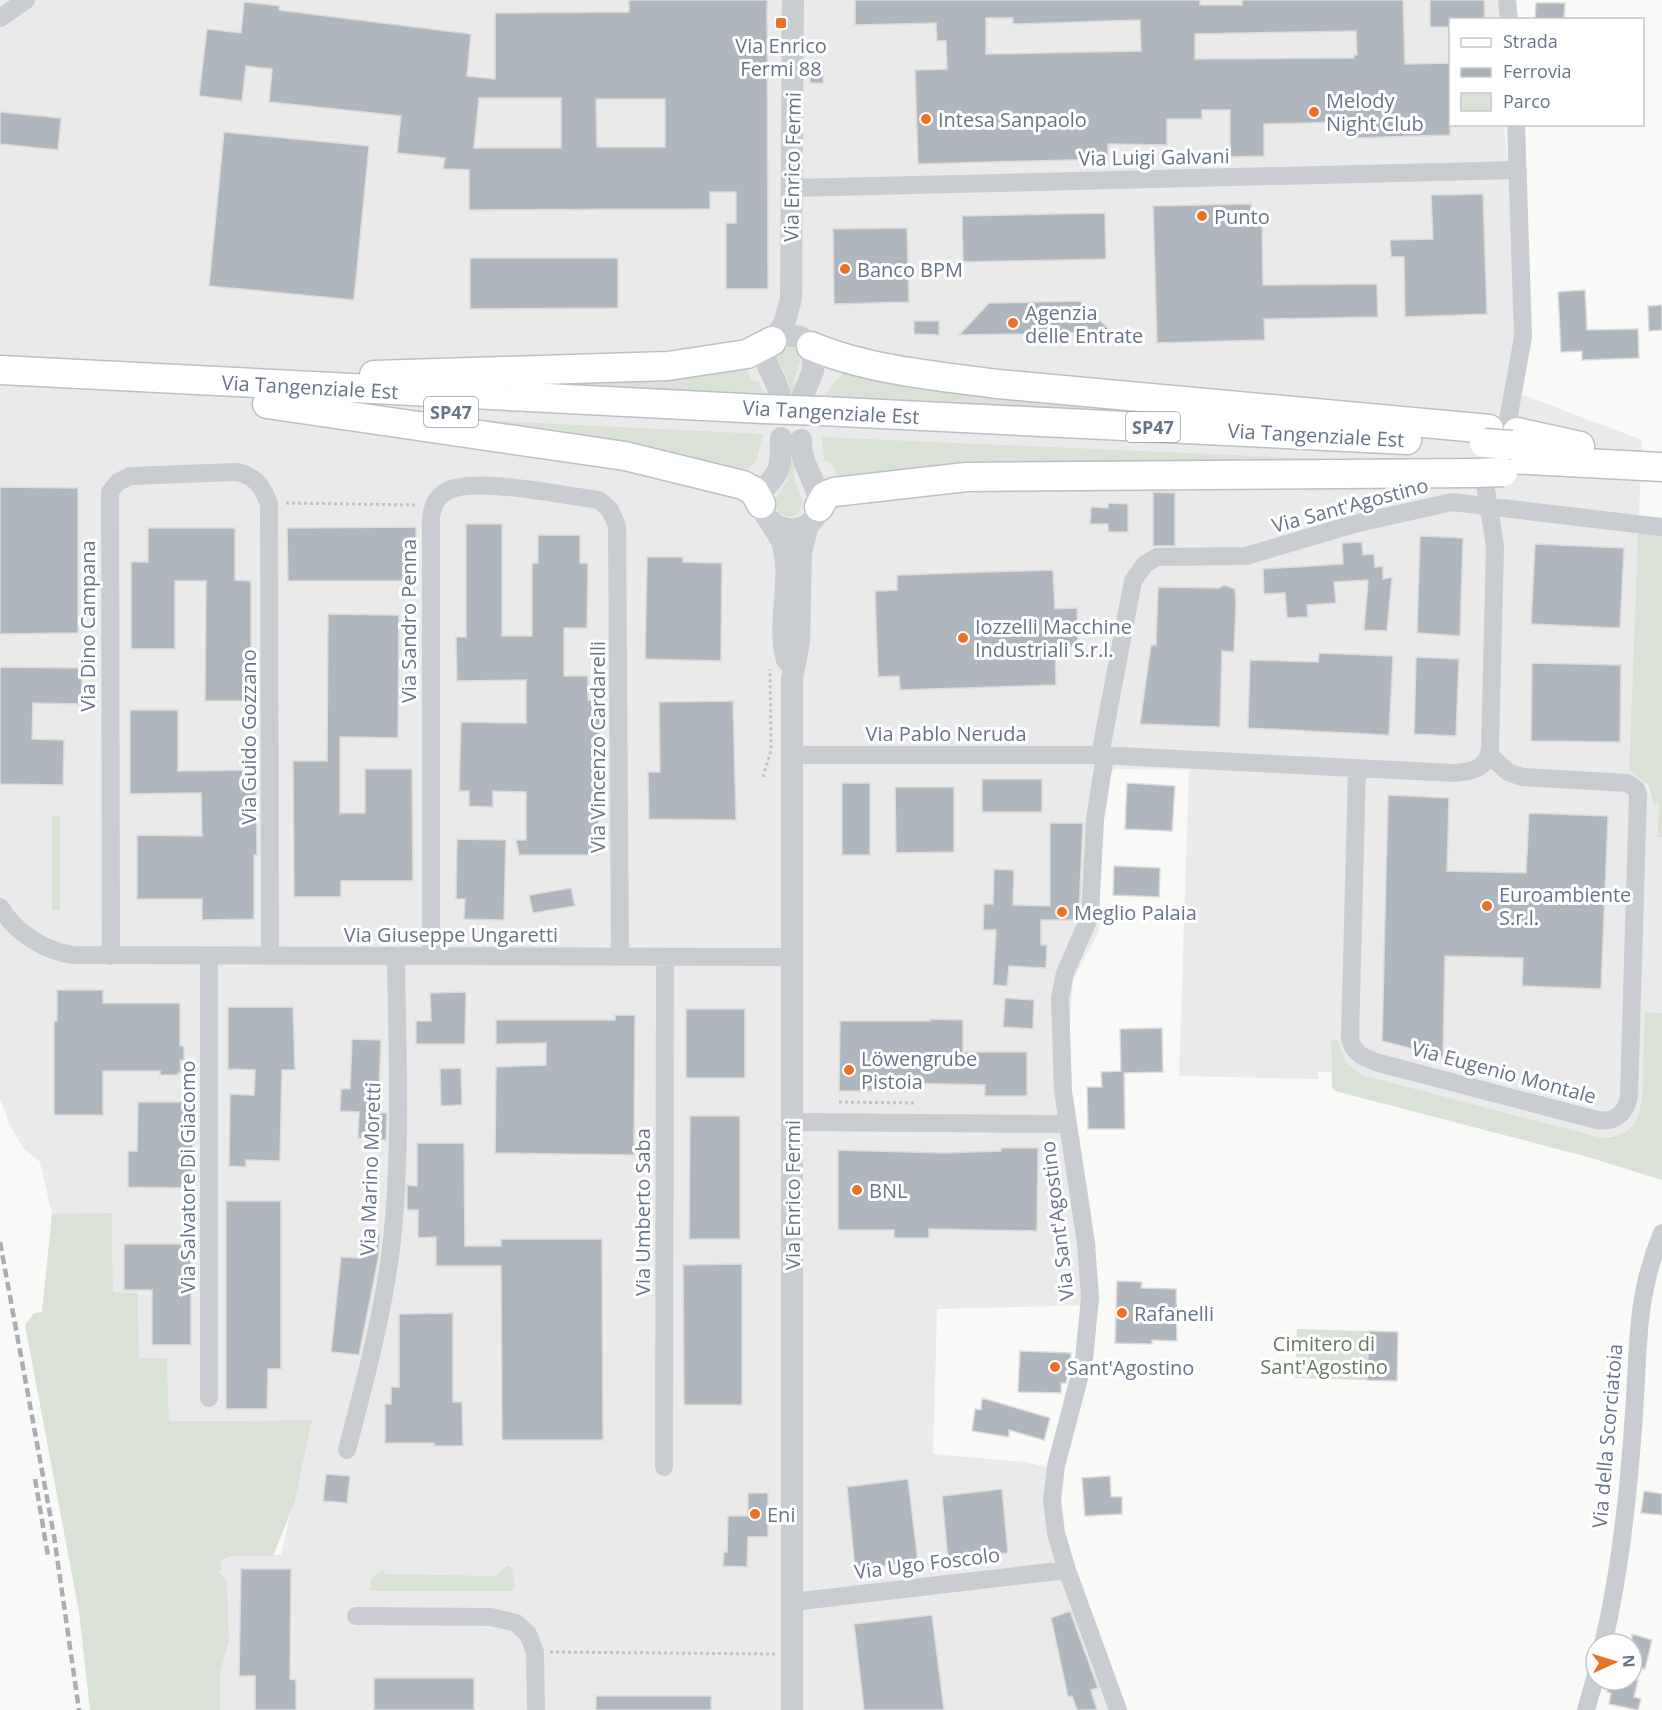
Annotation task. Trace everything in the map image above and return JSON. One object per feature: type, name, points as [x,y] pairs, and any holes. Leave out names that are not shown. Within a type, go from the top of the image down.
[{"type":"main road","points":[[261,394],[402,372],[668,366],[747,354],[772,341]]},
{"type":"main road","points":[[809,343],[846,358],[938,376],[1496,451],[1579,454],[1662,466]]},
{"type":"main road","name":"Via Tangenziale Est","points":[[0,369],[139,386],[261,394],[1496,451]]},
{"type":"main road","name":"Via Tangenziale Est","points":[[0,387],[139,386]]},
{"type":"main road","points":[[261,394],[647,460],[743,485],[754,491],[766,513]]},
{"type":"main road","points":[[813,516],[825,496],[834,492],[966,477],[1496,451],[1579,454],[1662,451]]},
{"type":"street","points":[[0,18],[26,0]]},
{"type":"street","name":"Via Enrico Fermi","points":[[792,1710],[792,679],[799,642],[803,537],[813,516],[818,494],[802,459],[792,418],[765,359],[772,341],[784,324],[791,299],[793,0]]},
{"type":"street","points":[[1507,0],[1509,18]]},
{"type":"street","points":[[1103,756],[1463,773],[1480,768],[1489,754],[1495,546],[1485,483],[1508,420],[1523,337],[1516,126]]},
{"type":"street","name":"Via Luigi Galvani","points":[[792,188],[1518,170]]},
{"type":"street","name":"Via Enrico Fermi","points":[[791,299],[798,325],[809,343],[814,365],[792,418],[779,469],[764,488],[766,513],[781,540],[785,556],[783,642],[792,679]]},
{"type":"street","points":[[772,341],[789,334],[809,343]]},
{"type":"street","name":"Via Dino Campana","points":[[111,956],[110,492],[118,482],[130,476],[236,472],[247,474],[262,487],[270,512]]},
{"type":"street","name":"Via Vincenzo Cardarelli","points":[[433,506],[448,490],[471,485],[599,500],[614,518],[619,538],[620,956]]},
{"type":"street","name":"Via Sant'Agostino","points":[[1118,1710],[1067,1570],[1053,1515],[1053,1484],[1084,1359],[1090,1298],[1086,1243],[1067,1124],[1060,1042],[1060,998],[1065,974],[1090,916],[1095,819],[1103,756],[1133,581],[1151,559],[1164,556],[1246,556],[1354,524],[1432,505],[1469,502],[1489,506]]},
{"type":"street","name":"Via Sandro Penna","points":[[431,956],[433,506]]},
{"type":"street","points":[[1489,506],[1662,527]]},
{"type":"street","name":"Via Guido Gozzano","points":[[270,512],[270,956]]},
{"type":"street","points":[[766,513],[775,526],[790,530],[813,516]]},
{"type":"street","name":"Via Eugenio Montale","points":[[1357,769],[1350,1038],[1353,1048],[1370,1060],[1587,1118],[1610,1120],[1620,1115],[1628,1105],[1638,794],[1636,789],[1627,783],[1515,775],[1489,754]]},
{"type":"street","name":"Via Pablo Neruda","points":[[792,755],[1103,756]]},
{"type":"street","name":"Via Giuseppe Ungaretti","points":[[0,907],[23,933],[53,950],[74,955],[792,957]]},
{"type":"street","name":"Via Salvatore Di Giacomo","points":[[209,956],[209,1398]]},
{"type":"street","name":"Via Marino Moretti","points":[[347,1450],[375,1335],[392,1237],[396,1178],[396,956]]},
{"type":"street","name":"Via Umberto Saba","points":[[664,1467],[665,957]]},
{"type":"street","points":[[792,1122],[1067,1124]]},
{"type":"street","name":"Via della Scorciatoia","points":[[1605,1632],[1618,1567],[1633,1432],[1641,1296],[1649,1265],[1662,1233]]},
{"type":"street","name":"Via Ugo Foscolo","points":[[792,1602],[1067,1570]]},
{"type":"street","points":[[356,1616],[500,1617],[523,1629],[532,1641],[535,1652],[536,1710]]},
{"type":"street","points":[[1586,1710],[1591,1692]]},
{"type":"path","points":[[270,512],[433,506]]},
{"type":"path","points":[[764,777],[771,750],[770,669]]},
{"type":"path","points":[[839,1102],[916,1102]]},
{"type":"path","points":[[535,1652],[776,1654]]},
{"type":"shaded area","points":[[0,0],[1499,0],[1500,18],[1449,18],[1449,126],[1505,126],[1512,222],[1514,337],[1505,388],[1642,440],[1629,770],[1645,781],[1653,804],[1659,804],[1657,837],[1662,837],[1662,1013],[1645,1012],[1643,1103],[1635,1123],[1627,1131],[1619,1136],[1598,1137],[1362,1075],[1345,1061],[1338,1040],[1331,1041],[1331,1072],[1318,1072],[1318,1079],[1179,1076],[1189,770],[1116,769],[1108,774],[1099,861],[1098,909],[1102,914],[1098,933],[1073,980],[1067,1061],[1074,1119],[1090,1206],[1096,1262],[1095,1305],[937,1309],[933,1454],[1024,1462],[1061,1470],[1060,1510],[1063,1533],[1125,1710],[218,1710],[218,1556],[281,1555],[312,1420],[169,1421],[167,1358],[139,1358],[138,1293],[113,1292],[112,1214],[52,1214],[40,1162],[24,1149],[10,1126],[0,1098]]},
{"type":"green space","points":[[790,347],[797,350],[802,357],[795,377],[792,404],[789,383],[778,358],[782,350]]},
{"type":"green space","points":[[743,360],[751,380],[759,381],[763,395],[400,378]]},
{"type":"green space","points":[[849,365],[1395,426],[822,399]]},
{"type":"green space","points":[[418,417],[763,435],[756,461],[742,475]]},
{"type":"green space","points":[[821,437],[1390,462],[842,483],[830,462],[825,462]]},
{"type":"green space","points":[[792,455],[795,480],[803,503],[798,514],[789,517],[778,513],[774,500],[788,480]]},
{"type":"green space","points":[[1641,531],[1662,534],[1662,837],[1657,837],[1659,804],[1653,804],[1648,785],[1629,770],[1638,533]]},
{"type":"green space","points":[[52,816],[60,816],[60,910],[52,910]]},
{"type":"green space","points":[[1645,1012],[1662,1013],[1662,1180],[1588,1157],[1335,1091],[1332,1088],[1331,1040],[1338,1040],[1345,1061],[1362,1075],[1598,1137],[1613,1137],[1624,1133],[1632,1126],[1641,1105]]},
{"type":"green space","points":[[112,1213],[113,1292],[138,1293],[139,1358],[167,1358],[169,1421],[312,1420],[294,1504],[273,1556],[231,1556],[220,1560],[222,1568],[219,1572],[227,1582],[229,1640],[220,1673],[220,1710],[90,1710],[79,1612],[25,1325],[34,1313],[42,1312],[52,1214]]},
{"type":"green space","name":"Cimitero di Sant'Agostino","points":[[1297,1329],[1398,1332],[1397,1381],[1295,1378]]},
{"type":"green space","points":[[507,1566],[512,1568],[515,1587],[511,1591],[370,1591],[371,1578],[385,1569],[383,1574],[495,1576]]},
{"type":"building","points":[[629,0],[767,0],[768,289],[726,289],[726,223],[736,223],[736,192],[710,192],[710,209],[469,210],[469,170],[443,169],[445,158],[397,153],[401,116],[269,102],[272,69],[246,66],[242,101],[199,96],[207,29],[241,33],[244,2],[280,6],[279,10],[471,34],[467,76],[495,79],[495,13],[629,12]],"holes":[[[479,98],[561,98],[561,148],[474,148]],[[596,99],[665,99],[665,147],[597,147]]]},
{"type":"building","points":[[855,0],[1200,0],[1200,5],[1242,5],[1242,0],[1403,0],[1405,64],[1449,63],[1450,135],[1356,138],[1355,122],[1264,124],[1264,156],[1230,157],[1230,110],[1202,110],[1202,119],[1167,119],[1167,145],[1108,144],[1108,159],[918,164],[915,70],[947,69],[946,41],[937,41],[936,23],[855,25]],"holes":[[[986,18],[1013,18],[1013,24],[1140,20],[1141,51],[986,54]],[[1356,31],[1357,55],[1354,55],[1354,58],[1195,59],[1195,34]]]},
{"type":"building","points":[[1430,0],[1484,0],[1485,18],[1449,18],[1449,27],[1430,27]]},
{"type":"building","points":[[1536,3],[1565,3],[1564,18],[1535,18]]},
{"type":"building","points":[[823,64],[823,83],[810,83],[810,65]]},
{"type":"building","points":[[0,112],[61,118],[58,150],[0,144]]},
{"type":"building","points":[[224,132],[369,146],[354,300],[209,286]]},
{"type":"building","points":[[1483,194],[1487,314],[1405,317],[1404,257],[1391,257],[1390,240],[1433,239],[1431,195]]},
{"type":"building","points":[[1251,204],[1252,216],[1262,216],[1263,285],[1377,284],[1378,317],[1264,319],[1265,340],[1157,343],[1153,206]]},
{"type":"building","points":[[1105,213],[1106,259],[963,262],[962,216]]},
{"type":"building","points":[[907,228],[909,302],[834,304],[833,229]]},
{"type":"building","points":[[470,258],[618,258],[618,308],[470,309]]},
{"type":"building","points":[[1585,290],[1587,330],[1638,329],[1639,358],[1582,360],[1582,351],[1561,352],[1558,292]]},
{"type":"building","points":[[1080,301],[1112,332],[1043,333],[1035,342],[1026,334],[959,335],[989,303]]},
{"type":"building","points":[[1662,305],[1662,330],[1649,331],[1648,306]]},
{"type":"building","points":[[914,321],[939,321],[939,335],[914,334]]},
{"type":"building","points":[[0,487],[78,488],[78,633],[0,634]]},
{"type":"building","points":[[1153,492],[1175,493],[1175,546],[1153,546]]},
{"type":"building","points":[[1108,503],[1128,504],[1128,532],[1108,532],[1108,524],[1090,524],[1091,507],[1108,508]]},
{"type":"building","points":[[466,524],[502,524],[502,636],[532,636],[532,563],[538,563],[538,535],[580,535],[580,563],[588,563],[587,628],[564,628],[564,676],[588,676],[588,700],[600,700],[598,855],[519,855],[516,840],[526,840],[526,792],[493,791],[493,807],[469,806],[469,791],[459,791],[461,722],[526,723],[526,680],[457,681],[456,637],[466,637]]},
{"type":"building","points":[[416,527],[416,581],[288,581],[287,528]]},
{"type":"building","points":[[148,528],[235,528],[235,580],[251,581],[251,701],[205,701],[206,581],[175,581],[175,649],[131,649],[131,562],[148,562]]},
{"type":"building","points":[[1420,536],[1463,538],[1460,636],[1417,633]]},
{"type":"building","points":[[1362,542],[1363,555],[1374,554],[1375,567],[1383,566],[1383,579],[1392,577],[1387,631],[1364,630],[1368,580],[1334,582],[1336,603],[1307,605],[1308,617],[1287,618],[1285,593],[1264,594],[1263,569],[1343,564],[1342,543]]},
{"type":"building","points":[[1535,544],[1624,548],[1620,628],[1531,624]]},
{"type":"building","points":[[647,557],[683,557],[683,562],[722,563],[721,661],[645,659]]},
{"type":"building","points":[[1053,570],[1055,609],[1077,608],[1078,646],[1055,647],[1056,685],[900,690],[899,676],[878,677],[875,591],[897,590],[897,575]]},
{"type":"building","points":[[1224,585],[1235,589],[1236,604],[1234,652],[1222,651],[1220,727],[1140,724],[1151,645],[1156,645],[1158,587],[1219,588]]},
{"type":"building","points":[[328,614],[399,615],[398,738],[340,737],[340,813],[365,813],[365,769],[412,769],[413,881],[341,881],[341,897],[294,897],[293,761],[327,761]]},
{"type":"building","points":[[1319,653],[1393,656],[1389,735],[1248,728],[1250,660],[1318,662]]},
{"type":"building","points":[[1416,657],[1459,659],[1456,736],[1414,734]]},
{"type":"building","points":[[1532,663],[1621,665],[1620,742],[1531,741]]},
{"type":"building","points":[[0,667],[82,668],[82,704],[33,703],[32,739],[64,740],[63,785],[0,784]]},
{"type":"building","points":[[733,701],[736,820],[649,819],[648,772],[660,772],[659,702]]},
{"type":"building","points":[[130,710],[178,710],[178,771],[252,770],[253,787],[256,787],[257,855],[254,855],[254,919],[202,920],[202,899],[137,899],[137,835],[202,836],[201,793],[130,794]]},
{"type":"building","points":[[982,779],[1042,779],[1042,812],[982,812]]},
{"type":"building","points":[[842,783],[870,783],[870,855],[842,855]]},
{"type":"building","points":[[1127,783],[1175,786],[1172,831],[1125,829]]},
{"type":"building","points":[[895,787],[954,787],[954,852],[896,853]]},
{"type":"building","points":[[1388,795],[1449,798],[1447,871],[1526,873],[1529,813],[1608,816],[1601,989],[1522,986],[1523,958],[1445,956],[1443,1057],[1382,1041]]},
{"type":"building","points":[[1050,823],[1083,823],[1079,913],[1076,920],[1041,920],[1041,945],[1047,945],[1046,968],[1009,966],[1007,986],[993,985],[996,930],[983,930],[984,904],[993,904],[994,869],[1014,870],[1013,905],[1050,906]]},
{"type":"building","points":[[457,839],[506,840],[504,920],[464,919],[465,899],[456,899]]},
{"type":"building","points":[[1114,866],[1160,868],[1159,897],[1113,895]]},
{"type":"building","points":[[571,888],[575,906],[533,913],[529,895]]},
{"type":"building","points":[[57,990],[103,990],[103,1003],[180,1003],[180,1046],[184,1046],[184,1060],[180,1060],[181,1071],[177,1075],[160,1075],[160,1071],[103,1071],[103,1115],[54,1115],[54,1021],[57,1021]]},
{"type":"building","points":[[466,992],[465,1044],[416,1044],[416,1021],[431,1021],[430,993]]},
{"type":"building","points":[[1005,998],[1034,1000],[1033,1029],[1003,1027]]},
{"type":"building","points":[[228,1007],[293,1007],[295,1070],[282,1070],[280,1161],[246,1160],[246,1167],[229,1166],[230,1094],[254,1095],[255,1070],[228,1069]]},
{"type":"building","points":[[686,1009],[745,1009],[745,1078],[686,1078]]},
{"type":"building","points":[[615,1015],[635,1015],[634,1155],[495,1153],[496,1067],[546,1065],[546,1043],[496,1044],[496,1020],[615,1020]]},
{"type":"building","points":[[930,1019],[963,1020],[963,1052],[1027,1052],[1027,1096],[985,1096],[985,1085],[907,1083],[907,1091],[839,1091],[840,1021],[930,1021]]},
{"type":"building","points":[[1162,1028],[1163,1072],[1124,1073],[1125,1129],[1088,1129],[1087,1087],[1102,1087],[1101,1072],[1121,1071],[1120,1029]]},
{"type":"building","points":[[352,1039],[381,1040],[378,1113],[387,1113],[386,1140],[358,1138],[359,1112],[340,1111],[341,1089],[350,1089]]},
{"type":"building","points":[[461,1068],[462,1105],[441,1106],[440,1069]]},
{"type":"building","points":[[138,1102],[193,1102],[192,1188],[128,1187],[128,1151],[137,1151]]},
{"type":"building","points":[[690,1116],[740,1116],[740,1239],[689,1239]]},
{"type":"building","points":[[417,1143],[464,1143],[465,1246],[501,1246],[501,1239],[602,1239],[603,1440],[502,1440],[501,1266],[436,1266],[436,1237],[418,1238],[418,1210],[407,1210],[407,1185],[417,1186]]},
{"type":"building","points":[[1001,1148],[1038,1148],[1037,1231],[929,1229],[929,1238],[894,1238],[894,1230],[838,1230],[838,1150],[944,1153],[1001,1151]]},
{"type":"building","points":[[226,1201],[281,1201],[281,1369],[268,1369],[267,1409],[226,1409]]},
{"type":"building","points":[[363,1233],[380,1234],[378,1260],[359,1355],[331,1352],[341,1257],[360,1258]]},
{"type":"building","points":[[124,1244],[191,1244],[191,1345],[152,1345],[152,1290],[124,1290]]},
{"type":"building","points":[[742,1264],[742,1405],[684,1405],[683,1265]]},
{"type":"building","points":[[1117,1281],[1142,1282],[1141,1288],[1176,1289],[1177,1341],[1152,1340],[1152,1344],[1115,1343]]},
{"type":"building","points":[[453,1313],[453,1402],[462,1402],[463,1446],[434,1446],[434,1443],[385,1443],[385,1404],[391,1404],[391,1387],[399,1387],[399,1314]]},
{"type":"building","points":[[1369,1331],[1398,1332],[1397,1381],[1367,1380]]},
{"type":"building","points":[[1020,1351],[1071,1353],[1066,1383],[1061,1383],[1061,1393],[1018,1392]]},
{"type":"building","points":[[982,1398],[1050,1418],[1044,1440],[1009,1430],[1009,1437],[972,1431],[975,1409],[981,1410]]},
{"type":"building","points":[[326,1474],[350,1476],[347,1503],[323,1501]]},
{"type":"building","points":[[1110,1476],[1111,1497],[1122,1497],[1122,1514],[1085,1516],[1082,1478]]},
{"type":"building","points":[[908,1479],[918,1562],[855,1569],[847,1487]]},
{"type":"building","points":[[1002,1489],[1008,1553],[948,1560],[942,1496]]},
{"type":"building","points":[[1644,1491],[1662,1494],[1662,1515],[1641,1513]]},
{"type":"building","points":[[748,1493],[768,1493],[768,1537],[748,1537],[747,1567],[723,1566],[724,1552],[727,1552],[728,1516],[748,1516]]},
{"type":"building","points":[[241,1569],[291,1569],[290,1679],[296,1680],[296,1710],[255,1710],[255,1676],[239,1676]]},
{"type":"building","points":[[1070,1611],[1098,1688],[1091,1690],[1097,1710],[1077,1710],[1072,1696],[1068,1697],[1051,1618]]},
{"type":"building","points":[[932,1615],[944,1710],[864,1710],[854,1624]]},
{"type":"building","points":[[1644,1638],[1652,1640],[1644,1669]]},
{"type":"building","points":[[374,1678],[474,1678],[474,1710],[374,1710]]},
{"type":"building","points":[[1607,1692],[1635,1692],[1634,1697],[1641,1699],[1638,1710],[1609,1704],[1611,1693]]},
{"type":"building","points":[[596,1696],[711,1696],[711,1710],[596,1710]]},
{"type":"railway","points":[[0,1242],[54,1536],[79,1710]]},
{"type":"railway","points":[[35,1479],[48,1556]]},
{"type":"place","name":"Via Enrico Fermi 88","points":[[781,23]]},
{"type":"place","name":"Melody Night Club","points":[[1314,112]]},
{"type":"place","name":"Intesa Sanpaolo","points":[[926,119]]},
{"type":"place","name":"Punto","points":[[1202,216]]},
{"type":"place","name":"Banco BPM","points":[[845,269]]},
{"type":"place","name":"Agenzia delle Entrate","points":[[1013,323]]},
{"type":"place","name":"Iozzelli Macchine Industriali S.r.l.","points":[[963,638]]},
{"type":"place","name":"Euroambiente S.r.l.","points":[[1487,906]]},
{"type":"place","name":"Meglio Palaia","points":[[1062,912]]},
{"type":"place","name":"Löwengrube Pistoia","points":[[849,1070]]},
{"type":"place","name":"BNL","points":[[857,1190]]},
{"type":"place","name":"Rafanelli","points":[[1122,1313]]},
{"type":"place","name":"Sant'Agostino","points":[[1055,1367]]},
{"type":"place","name":"Eni","points":[[755,1514]]}]
